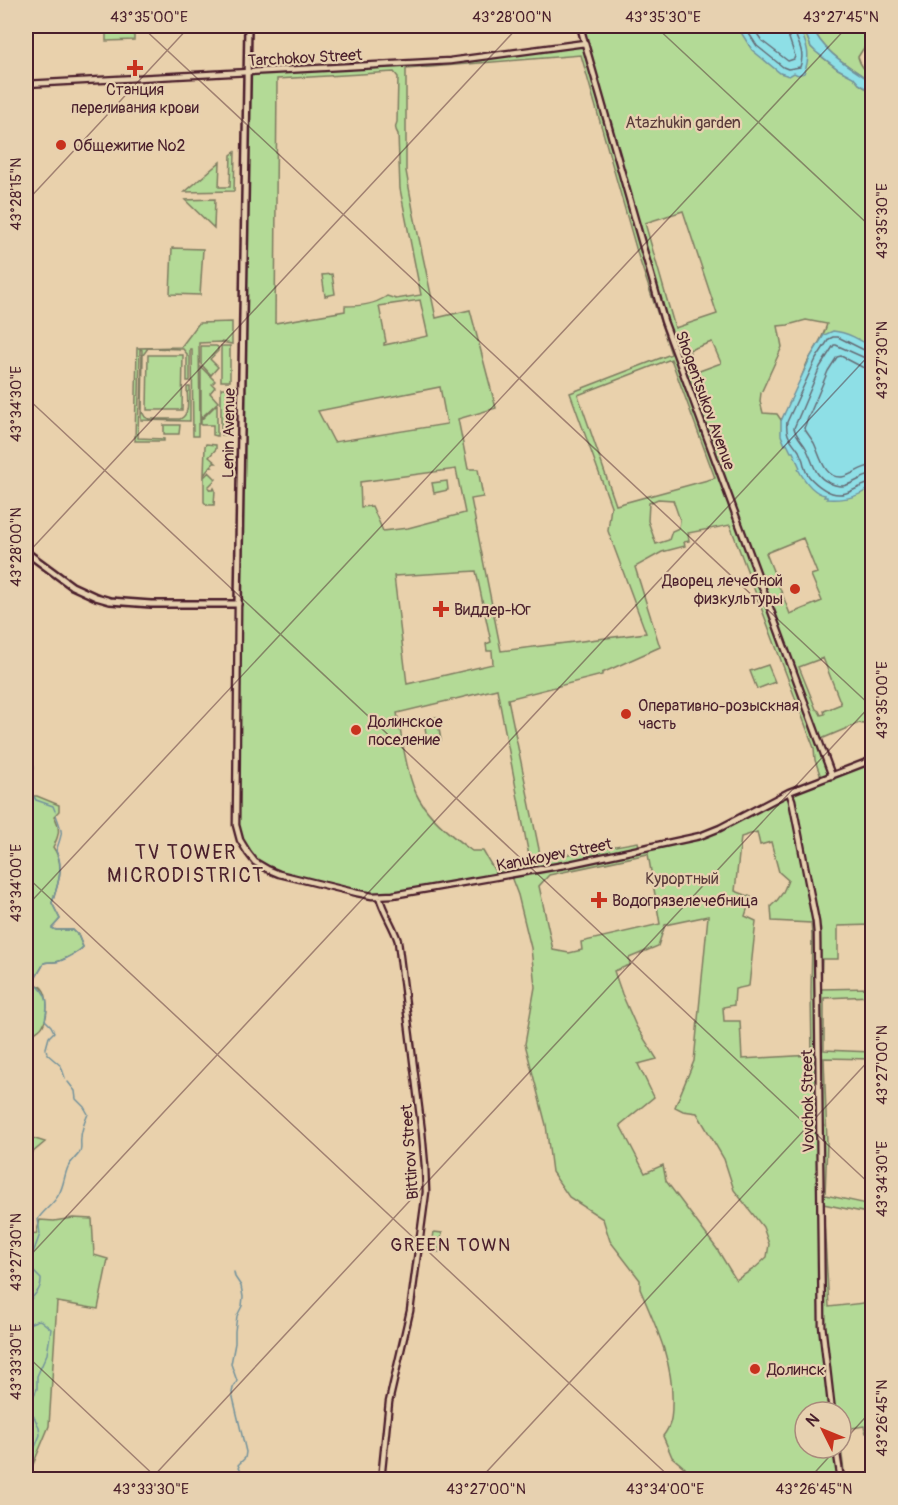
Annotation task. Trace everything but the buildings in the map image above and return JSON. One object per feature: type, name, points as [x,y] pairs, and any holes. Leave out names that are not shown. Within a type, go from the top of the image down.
[{"type":"main road","name":"Lenin Avenue","points":[[238,604],[248,26]]},
{"type":"main road","points":[[26,552],[72,586],[110,601],[151,604],[238,604]]},
{"type":"street","name":"Shogentsukov Avenue","points":[[580,26],[664,321],[832,776]]},
{"type":"street","name":"Tarchokov Street","points":[[26,84],[450,61],[585,43]]},
{"type":"street","name":"Lenin Avenue","points":[[238,604],[236,825],[240,840]]},
{"type":"street","name":"Kanukoyev Street","points":[[240,840],[252,859],[272,872],[357,893],[379,896],[414,892],[570,864],[700,836],[789,792],[873,760]]},
{"type":"street","name":"Vovchok Street","points":[[789,792],[817,933],[822,1325],[831,1400]]},
{"type":"street","name":"Bittirov Street","points":[[379,896],[398,941],[426,1180],[425,1206],[411,1311],[389,1402],[381,1479]]},
{"type":"street","points":[[838,1460],[841,1479]]},
{"type":"green space","points":[[134,26],[134,40],[106,41],[106,27]]},
{"type":"green space","points":[[580,26],[803,26],[811,47],[872,92],[872,726],[859,723],[819,740],[832,776],[872,760],[872,925],[838,926],[838,959],[822,959],[821,989],[872,988],[872,996],[824,998],[824,1050],[872,1052],[872,1059],[824,1058],[827,1143],[825,1195],[872,1205],[872,1214],[823,1204],[829,1307],[872,1302],[872,1433],[866,1433],[864,1426],[853,1428],[853,1400],[793,1400],[793,1460],[843,1460],[845,1479],[690,1479],[685,1468],[672,1457],[663,1436],[672,1414],[670,1374],[663,1345],[640,1289],[640,1280],[610,1241],[603,1219],[569,1197],[552,1172],[546,1125],[525,1044],[535,987],[531,948],[518,895],[510,874],[379,896],[279,874],[252,859],[237,830],[247,72],[450,61],[584,44]],"holes":[[[581,55],[638,255],[671,354],[570,393],[611,506],[608,531],[646,633],[501,651],[471,499],[483,497],[478,469],[468,469],[458,419],[496,408],[470,310],[436,318],[406,171],[406,69]],[[394,72],[398,77],[396,128],[400,189],[421,295],[396,299],[387,296],[367,304],[345,306],[345,311],[275,323],[277,79]],[[683,211],[717,314],[675,328],[645,223]],[[420,300],[428,336],[384,345],[386,342],[379,306]],[[806,320],[827,324],[781,420],[777,414],[763,413],[760,401],[761,393],[782,347],[778,326]],[[712,342],[721,363],[694,373],[687,355],[690,353],[689,350]],[[671,359],[715,478],[616,505],[578,395]],[[440,387],[447,424],[334,442],[318,411]],[[456,469],[465,513],[408,528],[383,531],[372,506],[361,507],[360,482]],[[658,499],[673,500],[680,520],[679,528],[672,531],[669,540],[656,544],[648,521],[649,503]],[[730,525],[814,748],[815,760],[822,780],[756,808],[700,836],[640,849],[638,842],[541,859],[508,699],[602,675],[602,673],[660,647],[635,567],[662,552],[685,546],[684,542],[689,541],[688,533]],[[803,538],[817,573],[811,575],[822,601],[790,614],[766,553]],[[476,571],[491,642],[486,644],[487,651],[492,651],[493,664],[407,684],[394,576]],[[823,658],[841,704],[824,711],[825,714],[821,715],[816,709],[799,667]],[[497,689],[530,861],[494,870],[483,851],[472,851],[429,813],[415,791],[408,769],[397,713]],[[757,832],[760,845],[771,842],[779,872],[788,880],[782,894],[771,906],[772,921],[811,923],[812,1055],[742,1059],[740,1021],[724,1021],[723,1007],[734,1005],[735,989],[749,986],[756,921],[745,916],[751,897],[735,891],[741,837]],[[648,854],[660,924],[581,942],[582,950],[569,953],[553,950],[539,886],[549,875]],[[708,916],[694,1061],[675,1107],[697,1113],[724,1159],[734,1190],[763,1227],[769,1244],[767,1257],[736,1280],[717,1249],[666,1181],[663,1165],[645,1173],[620,1125],[654,1097],[638,1064],[657,1059],[636,1026],[614,971],[630,965],[629,958],[658,946],[665,925]]]},
{"type":"green space","points":[[812,26],[872,26],[872,42],[863,49],[858,57],[863,67],[872,74],[872,82],[846,65],[822,44]]},
{"type":"green space","points":[[235,152],[234,191],[185,192],[220,162],[219,187],[230,187],[231,155]]},
{"type":"green space","points":[[215,199],[214,228],[185,200]]},
{"type":"green space","points":[[172,248],[203,249],[200,295],[170,294]]},
{"type":"green space","points":[[332,274],[335,294],[325,296],[322,275]]},
{"type":"green space","points":[[232,322],[232,344],[199,343],[200,424],[198,424],[198,436],[193,436],[192,349],[190,349],[190,381],[187,381],[187,354],[183,349],[148,348],[143,355],[142,412],[145,417],[180,419],[183,417],[187,410],[187,387],[190,387],[190,421],[141,420],[142,350],[140,349],[138,438],[164,439],[164,441],[135,441],[137,348],[181,347],[199,323]]},
{"type":"green space","points":[[201,346],[218,347],[218,351],[210,359],[218,367],[211,375],[201,364]]},
{"type":"green space","points":[[221,346],[230,346],[230,381],[221,381]]},
{"type":"green space","points":[[148,355],[183,355],[182,410],[147,410]]},
{"type":"green space","points":[[201,367],[215,381],[212,384],[215,387],[210,393],[218,402],[201,418]]},
{"type":"green space","points":[[221,388],[230,388],[230,435],[221,435]]},
{"type":"green space","points":[[217,404],[217,436],[213,435],[213,425],[201,425],[201,420]]},
{"type":"green space","points":[[164,425],[180,425],[179,434],[164,434]]},
{"type":"green space","points":[[206,444],[216,445],[216,449],[209,457],[216,463],[204,475],[205,446]]},
{"type":"green space","points":[[209,472],[216,479],[208,487],[210,490],[214,488],[215,490],[214,505],[207,505],[204,502],[204,477]]},
{"type":"green space","points":[[447,481],[448,490],[434,493],[432,483]]},
{"type":"green space","points":[[768,665],[775,682],[757,689],[750,671]]},
{"type":"green space","points":[[437,717],[441,740],[427,742],[424,719]]},
{"type":"green space","points":[[26,796],[37,796],[59,805],[59,811],[54,816],[58,824],[58,832],[53,847],[59,861],[60,875],[52,903],[60,919],[52,928],[73,930],[83,947],[57,962],[44,963],[37,975],[34,982],[42,988],[46,996],[46,1017],[42,1027],[31,1036],[26,1047]]},
{"type":"green space","points":[[26,1132],[29,1137],[45,1142],[26,1158]]},
{"type":"green space","points":[[73,1218],[92,1219],[94,1255],[108,1259],[98,1309],[57,1302],[49,1426],[26,1479],[26,1231],[36,1234],[40,1220],[54,1221]]},
{"type":"green space","points":[[434,1232],[442,1233],[439,1252],[431,1251]]},
{"type":"water","points":[[737,26],[799,26],[808,55],[804,73],[798,75],[794,73],[789,76],[780,73],[752,50]]},
{"type":"water","points":[[803,26],[812,26],[822,44],[846,65],[872,82],[872,92],[816,52],[811,47]]},
{"type":"water","points":[[833,331],[854,337],[872,348],[872,487],[851,497],[827,499],[825,495],[817,492],[806,482],[798,469],[800,468],[793,452],[787,444],[785,445],[781,435],[781,421],[811,356],[824,335]]},
{"type":"waterway","points":[[26,764],[33,764],[34,768],[27,787],[31,794]]},
{"type":"waterway","points":[[34,797],[36,800],[53,806],[55,811]]},
{"type":"waterway","points":[[56,815],[61,833],[56,851],[60,870],[52,903],[60,919],[52,928],[73,930],[83,947],[60,961],[44,963],[34,982],[45,995],[47,1003],[45,1020],[54,1032],[49,1037],[47,1054],[61,1066],[65,1078]]},
{"type":"waterway","points":[[26,1305],[41,1283],[41,1279],[31,1269],[32,1256],[40,1234],[38,1219],[57,1198],[68,1167],[80,1152],[83,1126],[88,1114],[76,1099],[75,1091],[68,1082]]},
{"type":"waterway","points":[[234,1272],[241,1286],[243,1297],[237,1316],[231,1364],[237,1381],[232,1393],[246,1452],[245,1458],[238,1465],[246,1480]]},
{"type":"waterway","points":[[26,1325],[39,1320],[51,1329],[47,1354],[37,1376],[37,1389],[31,1401],[32,1413],[40,1435],[26,1467]]},
{"type":"place","name":"Станция переливания крови","points":[[135,68]]},
{"type":"place","name":"Общежитие №2","points":[[61,145]]},
{"type":"place","name":"Дворец лечебной физкультуры","points":[[795,589]]},
{"type":"place","name":"Виддер-Юг","points":[[441,609]]},
{"type":"place","name":"Оперативно-розыскная часть","points":[[626,714]]},
{"type":"place","name":"Долинское поселение","points":[[356,730]]},
{"type":"place","name":"Водогрязелечебница","points":[[599,900]]},
{"type":"place","name":"Долинск","points":[[755,1369]]},
{"type":"district","name":"TV TOWER MICRODISTRICT","points":[[186,864]]},
{"type":"district","name":"GREEN TOWN","points":[[451,1245]]},
{"type":"park label","name":"Atazhukin garden","points":[[683,122]]},
{"type":"park label","name":"Курортный","points":[[682,878]]}]
